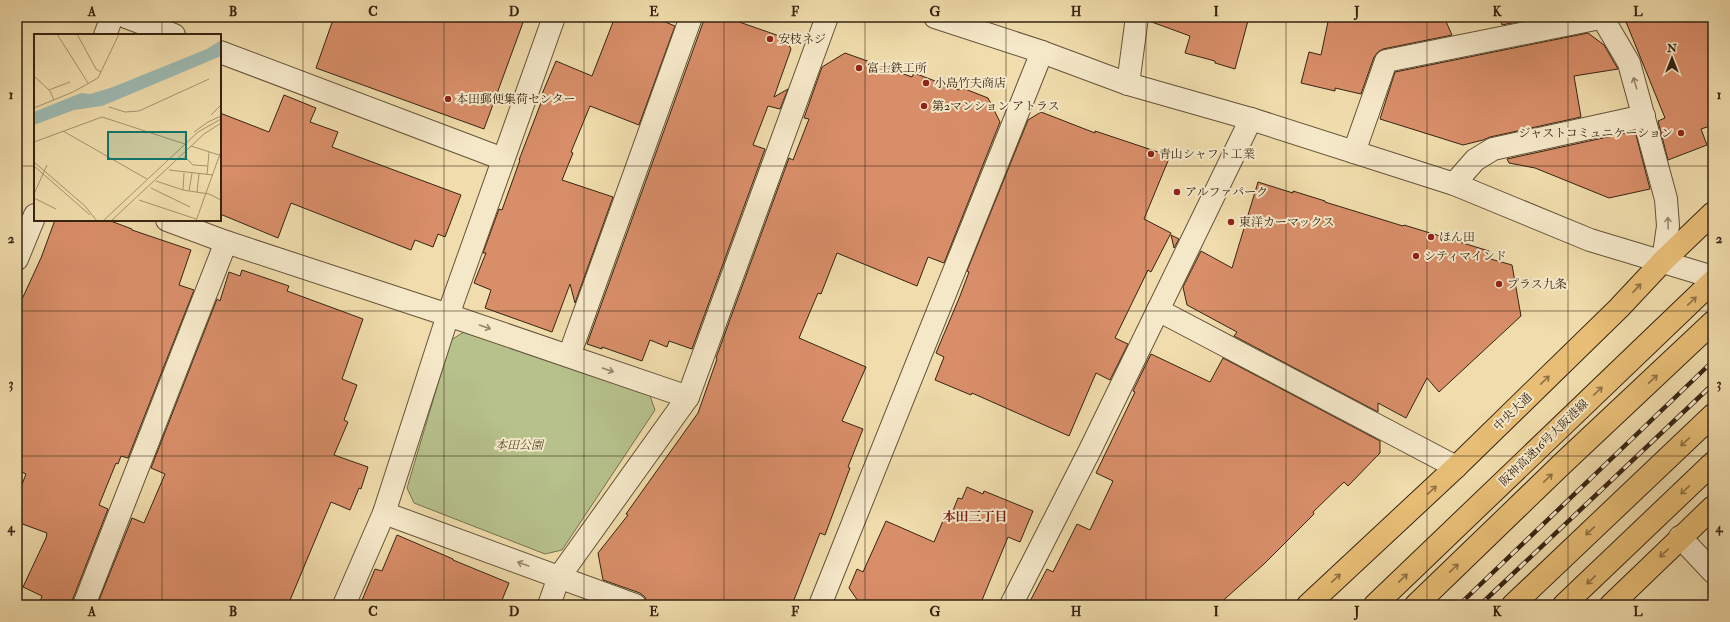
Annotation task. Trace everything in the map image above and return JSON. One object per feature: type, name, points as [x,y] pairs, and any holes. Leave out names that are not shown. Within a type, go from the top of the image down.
[{"type":"main road","name":"中央大通","points":[[1308,605],[1456,467],[1619,308],[1663,261],[1713,214]]},
{"type":"main road","name":"阪神高速16号大阪港線","points":[[1375,605],[1713,281]]},
{"type":"main road","points":[[1416,605],[1562,464],[1713,322]]},
{"type":"main road","points":[[1513,605],[1713,415]]},
{"type":"main road","points":[[1564,605],[1713,463]]},
{"type":"main road","points":[[1611,605],[1680,537],[1713,507]]},
{"type":"street","points":[[344,605],[384,513],[448,314],[554,17]]},
{"type":"street","points":[[569,356],[691,17]]},
{"type":"street","points":[[548,605],[559,577],[688,397],[827,17]]},
{"type":"street","points":[[935,17],[1042,52],[1128,84],[1251,119],[1454,184],[1590,240],[1713,277]]},
{"type":"street","points":[[1128,84],[1138,17]]},
{"type":"street","points":[[1354,152],[1386,61],[1603,17],[1629,63],[1666,199],[1668,226],[1663,261]]},
{"type":"street","points":[[110,22],[169,34]]},
{"type":"street","points":[[221,52],[503,159]]},
{"type":"street","points":[[820,605],[1042,52]]},
{"type":"street","points":[[1454,184],[1476,160],[1493,150],[1644,116]]},
{"type":"street","points":[[1011,605],[1086,459],[1251,119]]},
{"type":"street","points":[[17,259],[34,217]]},
{"type":"street","points":[[170,221],[226,242],[448,314],[688,397]]},
{"type":"street","points":[[84,605],[226,242]]},
{"type":"street","points":[[1158,310],[1456,467]]},
{"type":"street","points":[[384,513],[635,605]]},
{"type":"street","points":[[1680,537],[1713,572]]},
{"type":"green space","name":"本田公園","points":[[467,330],[649,393],[655,410],[562,550],[545,554],[414,503],[407,488],[451,340]]},
{"type":"building","name":"本田郵便集荷センター","points":[[334,17],[525,17],[484,129],[316,68]]},
{"type":"building","points":[[615,17],[653,17],[675,26],[639,125],[590,106],[571,152],[573,153],[562,180],[613,197],[575,303],[570,284],[552,332],[485,308],[491,290],[474,283],[486,253],[483,253],[499,209],[502,210],[544,95],[542,94],[556,61],[592,76]]},
{"type":"building","points":[[705,17],[725,17],[785,38],[791,49],[774,97],[788,89],[780,109],[768,106],[753,145],[765,149],[692,349],[669,341],[667,347],[650,340],[642,361],[602,347],[602,349],[587,344]]},
{"type":"building","points":[[1149,17],[1249,17],[1235,69],[1215,63],[1215,61],[1185,53],[1190,36],[1149,21]]},
{"type":"building","points":[[1329,17],[1444,17],[1452,35],[1383,49],[1374,57],[1361,94],[1335,88],[1335,91],[1301,83],[1309,52],[1321,55]]},
{"type":"building","points":[[1499,17],[1542,17],[1502,25]]},
{"type":"building","points":[[1624,17],[1713,17],[1713,125],[1701,129],[1707,145],[1668,160],[1658,121],[1665,118]]},
{"type":"building","points":[[1588,33],[1604,45],[1618,69],[1574,76],[1581,117],[1490,137],[1463,145],[1380,119],[1395,72]]},
{"type":"building","points":[[845,53],[912,77],[914,73],[959,90],[960,87],[988,98],[1000,122],[944,263],[928,257],[917,286],[837,253],[821,294],[818,293],[799,338],[866,367],[842,421],[863,429],[848,467],[850,468],[825,535],[820,533],[792,605],[647,605],[645,597],[640,593],[603,580],[598,553],[628,515],[626,514],[698,413],[717,359],[716,358],[789,158],[793,160],[809,119],[804,118],[822,67]]},
{"type":"building","points":[[284,95],[316,108],[310,122],[338,132],[332,147],[461,195],[445,237],[438,234],[433,247],[415,240],[411,250],[291,203],[278,238],[221,214],[221,113],[269,132]]},
{"type":"building","points":[[1041,112],[1095,133],[1095,131],[1170,156],[1144,219],[1171,233],[1151,272],[1148,270],[1115,338],[1128,344],[1110,380],[1096,373],[1069,436],[972,393],[971,395],[935,380],[944,357],[936,353],[960,296],[969,272],[967,271],[1028,120]]},
{"type":"building","points":[[1635,131],[1650,189],[1609,198],[1535,168],[1509,163],[1507,159]]},
{"type":"building","points":[[1258,182],[1293,193],[1293,191],[1403,226],[1404,225],[1489,251],[1487,258],[1512,265],[1521,316],[1439,392],[1427,378],[1406,418],[1378,403],[1378,412],[1234,336],[1237,332],[1187,305],[1183,287],[1201,251],[1232,268]]},
{"type":"building","points":[[55,221],[111,221],[132,230],[191,250],[179,285],[194,290],[128,458],[121,456],[118,464],[116,463],[99,505],[108,509],[72,601],[39,605],[42,596],[23,587],[47,533],[17,522],[17,497],[26,474],[17,470],[17,310],[41,258]]},
{"type":"building","points":[[1171,235],[1179,239],[1174,248]]},
{"type":"building","points":[[242,270],[289,286],[287,291],[363,319],[342,379],[357,385],[344,420],[348,422],[334,455],[368,467],[361,489],[359,488],[350,510],[331,502],[288,605],[97,605],[132,518],[144,523],[165,474],[151,468],[217,299],[220,301],[229,272],[240,276]]},
{"type":"building","points":[[1151,354],[1210,382],[1223,358],[1380,441],[1380,453],[1348,486],[1344,482],[1313,512],[1314,514],[1264,564],[1218,605],[1028,605],[1047,569],[1053,572],[1077,524],[1090,530],[1113,481],[1096,473],[1135,392],[1133,391]]},
{"type":"building","points":[[967,487],[983,494],[984,491],[1033,511],[1020,542],[1008,537],[980,605],[868,605],[858,601],[849,588],[857,569],[863,572],[886,521],[934,542],[945,516],[950,518],[958,498],[962,499]]},
{"type":"building","points":[[397,535],[509,583],[500,605],[360,605],[375,569],[382,571]]},
{"type":"railway","points":[[1459,605],[1713,361]]},
{"type":"railway","points":[[1480,605],[1713,384]]},
{"type":"place","name":"安枝ネジ","points":[[770,39]]},
{"type":"place","name":"富士鉄工所","points":[[859,68]]},
{"type":"place","name":"小島竹夫商店","points":[[926,83]]},
{"type":"place","name":"本田郵便集荷センター","points":[[448,99]]},
{"type":"place","name":"第2マンション アトラス","points":[[924,106]]},
{"type":"place","name":"ジャストコミュニケーション","points":[[1681,133]]},
{"type":"place","name":"青山シャフト工業","points":[[1151,154]]},
{"type":"place","name":"アルファパーク","points":[[1177,192]]},
{"type":"place","name":"東洋カーマックス","points":[[1231,222]]},
{"type":"place","name":"ほん田","points":[[1431,237]]},
{"type":"place","name":"シティマインド","points":[[1416,256]]},
{"type":"place","name":"プラス九条","points":[[1499,284]]},
{"type":"district","name":"本田三丁目","points":[[975,517]]}]
